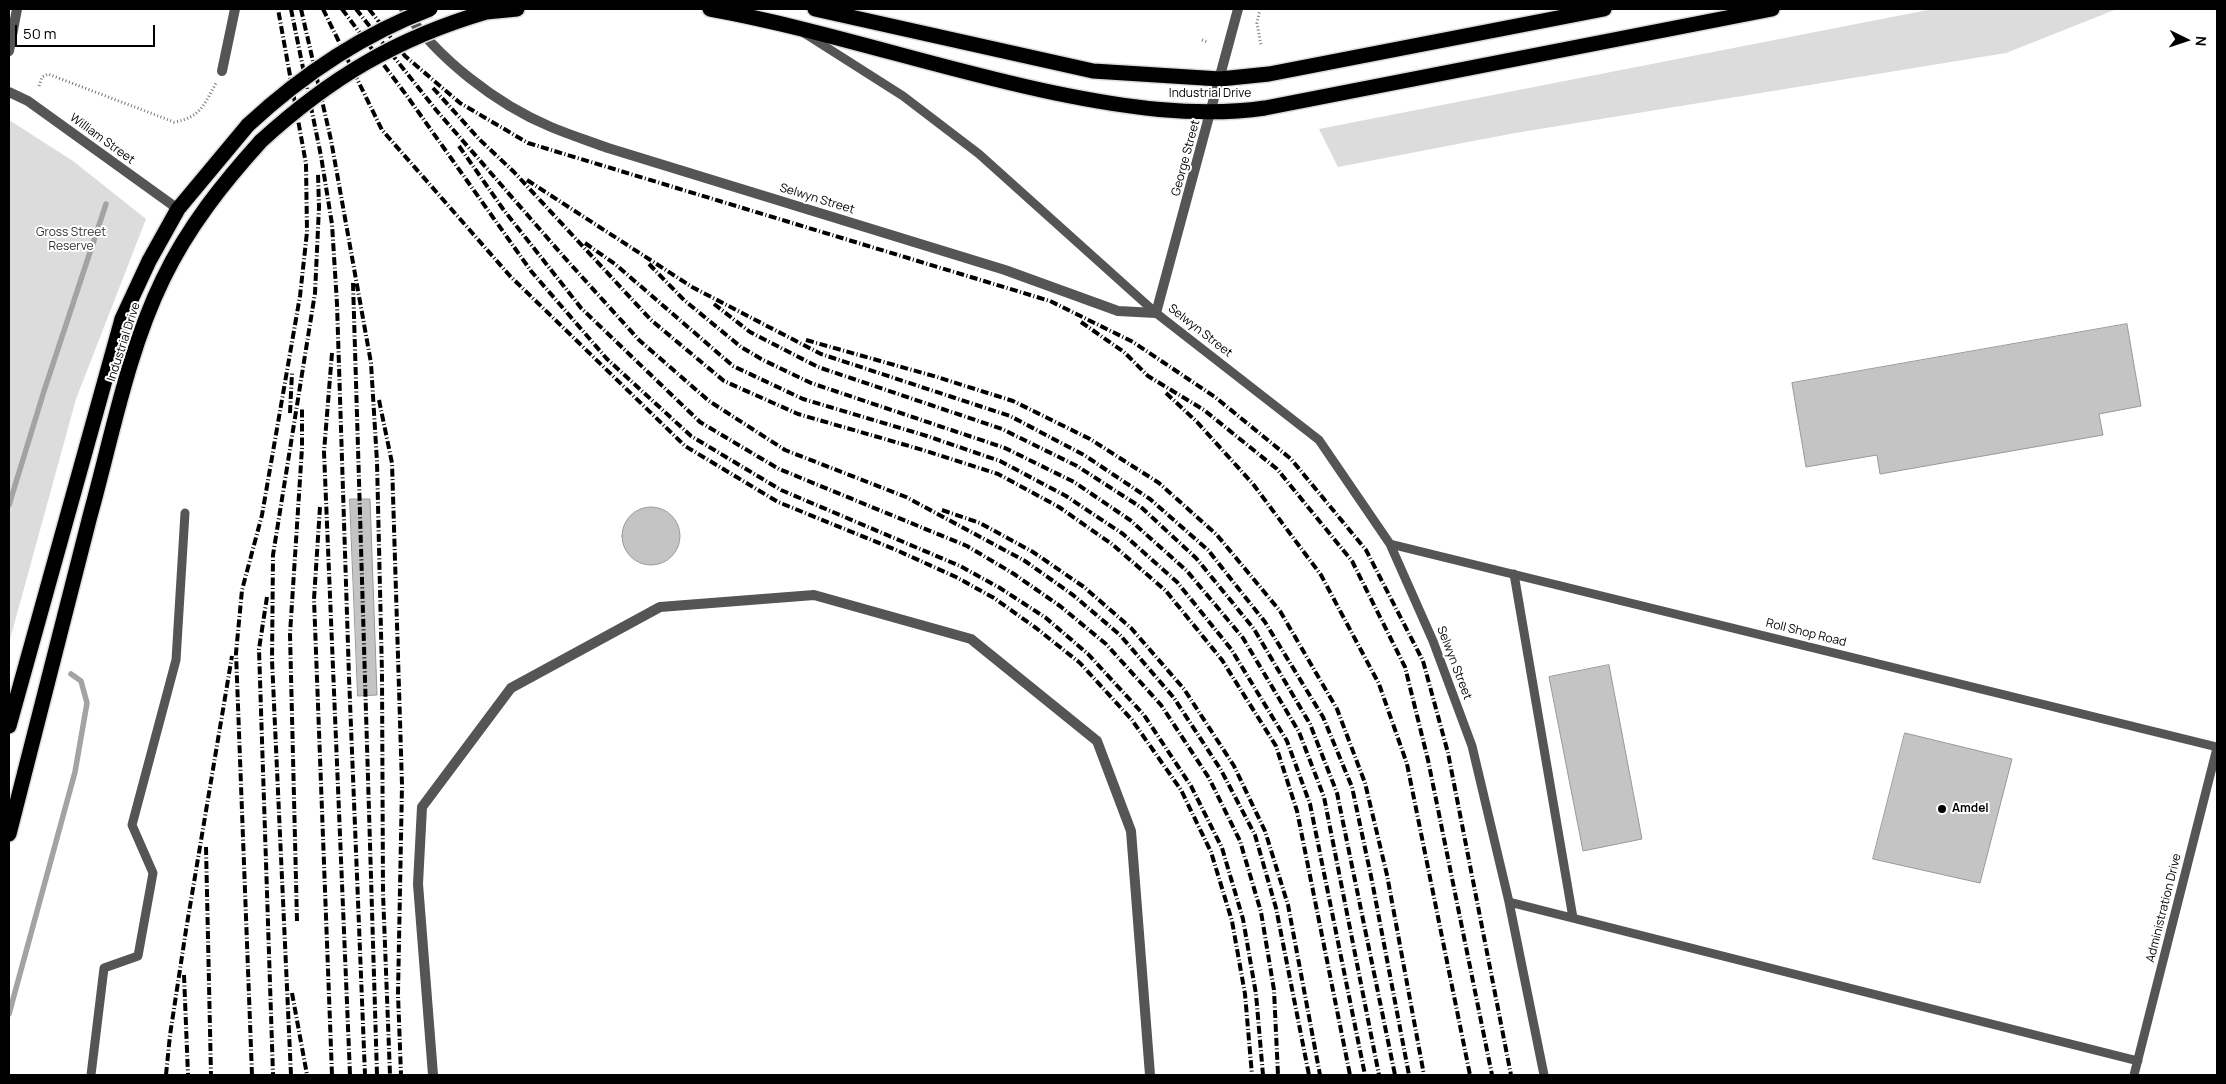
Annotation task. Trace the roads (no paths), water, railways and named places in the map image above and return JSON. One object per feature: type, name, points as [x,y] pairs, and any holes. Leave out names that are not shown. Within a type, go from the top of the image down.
[{"type":"highway","name":"Industrial Drive","points":[[9,726],[122,319],[149,261],[178,209],[248,125],[272,102],[330,59],[386,26],[430,9]]},
{"type":"highway","name":"Industrial Drive","points":[[9,834],[66,605],[139,338],[163,279],[196,222],[233,172],[261,141],[316,94],[374,58],[436,29],[486,12],[517,9]]},
{"type":"highway","name":"Industrial Drive","points":[[710,9],[795,28],[1007,83],[1099,102],[1162,110],[1211,112],[1265,108],[1772,9]]},
{"type":"highway","name":"Industrial Drive","points":[[815,9],[1093,71],[1220,79],[1269,74],[1604,9]]},
{"type":"street","points":[[9,50],[17,9]]},
{"type":"street","points":[[222,71],[235,9]]},
{"type":"street","name":"Selwyn Street","points":[[404,9],[418,29],[457,68],[506,102],[549,126],[608,148],[1005,270],[1118,311],[1156,313]]},
{"type":"street","name":"George Street","points":[[1156,313],[1238,9]]},
{"type":"street","name":"William Street","points":[[9,92],[28,101],[178,209]]},
{"type":"street","points":[[432,1075],[418,884],[422,807],[511,688],[660,608],[814,596],[971,639],[1097,742],[1131,831],[1150,1075]]},
{"type":"lane","points":[[795,28],[903,96],[978,154],[1156,313]]},
{"type":"lane","name":"Selwyn Street","points":[[1156,313],[1319,440],[1390,544],[1433,641],[1472,746],[1509,902],[1544,1075]]},
{"type":"lane","points":[[91,1075],[104,968],[138,956],[152,873],[132,825],[176,660],[185,513]]},
{"type":"lane","name":"Roll Shop Road","points":[[1390,544],[2217,747]]},
{"type":"lane","points":[[1514,574],[1573,918]]},
{"type":"lane","name":"Administration Drive","points":[[2134,1075],[2217,747]]},
{"type":"lane","points":[[1509,902],[2138,1061]]},
{"type":"waterway","points":[[9,505],[44,391],[106,204]]},
{"type":"waterway","points":[[9,1014],[75,772],[87,703],[81,681],[71,674]]},
{"type":"railway","points":[[252,1075],[236,653],[242,590],[262,515],[300,296],[307,232],[306,164],[278,9]]},
{"type":"railway","points":[[291,9],[321,156],[332,224],[337,304],[349,677],[365,1075]]},
{"type":"railway","points":[[301,9],[331,140],[371,363],[377,462],[382,674],[383,893],[390,1075]]},
{"type":"railway","points":[[323,9],[382,130],[510,276],[685,446],[778,502],[894,549],[956,577],[994,598],[1080,663],[1132,720],[1181,790],[1211,852],[1232,921],[1245,994],[1252,1075]]},
{"type":"railway","points":[[342,9],[407,96],[531,271],[607,359],[691,436],[781,490],[960,566],[1000,588],[1046,618],[1088,654],[1144,715],[1191,786],[1222,848],[1243,919],[1256,994],[1263,1075]]},
{"type":"railway","points":[[356,9],[436,110],[564,257],[639,340],[709,401],[785,450],[906,497],[1025,561],[1073,595],[1120,635],[1174,698],[1221,770],[1255,835],[1276,908],[1309,1075]]},
{"type":"railway","points":[[369,9],[405,56],[460,103],[528,143],[1050,301],[1133,342],[1215,397],[1291,459],[1366,550],[1423,661],[1448,753],[1511,1075]]},
{"type":"railway","points":[[433,88],[479,139],[514,172],[651,320],[724,381],[798,414],[998,474],[1059,507],[1113,545],[1166,591],[1222,660],[1276,746],[1297,811],[1350,1075]]},
{"type":"railway","points":[[459,146],[503,209],[581,308],[700,422],[779,469],[967,546],[1014,574],[1060,606],[1106,644],[1161,705],[1209,778],[1240,841],[1261,912],[1274,990],[1278,1075]]},
{"type":"railway","points":[[291,1075],[272,660],[273,555],[315,293],[319,207],[318,174]]},
{"type":"railway","points":[[527,180],[692,287],[821,354],[1010,416],[1084,455],[1150,499],[1208,550],[1265,622],[1323,717],[1352,787],[1409,1075]]},
{"type":"railway","points":[[585,243],[615,264],[733,366],[803,399],[927,436],[1000,461],[1066,496],[1123,534],[1177,582],[1231,649],[1287,741],[1310,804],[1365,1075]]},
{"type":"railway","points":[[649,264],[684,300],[741,347],[763,360],[811,383],[1005,448],[1074,482],[1130,520],[1187,571],[1243,638],[1299,732],[1324,797],[1379,1075]]},
{"type":"railway","points":[[353,283],[377,1075]]},
{"type":"railway","points":[[714,304],[750,332],[818,367],[1002,429],[1077,466],[1142,508],[1196,558],[1254,629],[1310,724],[1337,793],[1395,1075]]},
{"type":"railway","points":[[1081,322],[1124,352],[1148,376],[1204,410],[1277,469],[1352,561],[1405,667],[1428,760],[1492,1075]]},
{"type":"railway","points":[[806,340],[937,377],[1013,401],[1090,439],[1159,483],[1217,535],[1280,611],[1337,709],[1365,783],[1387,875],[1424,1075]]},
{"type":"railway","points":[[332,353],[324,452],[350,1075]]},
{"type":"railway","points":[[290,413],[292,373]]},
{"type":"railway","points":[[1166,393],[1197,422],[1253,484],[1321,575],[1379,684],[1407,764],[1470,1075]]},
{"type":"railway","points":[[379,400],[392,463],[402,785],[398,994],[401,1075]]},
{"type":"railway","points":[[297,921],[290,634],[302,448],[302,409]]},
{"type":"railway","points":[[320,507],[314,599],[332,1075]]},
{"type":"railway","points":[[942,510],[980,523],[1033,552],[1084,587],[1131,628],[1184,689],[1234,766],[1265,831],[1288,905],[1320,1075]]},
{"type":"railway","points":[[267,597],[259,649],[273,1075]]},
{"type":"railway","points":[[166,1075],[170,1035],[186,930],[232,656]]},
{"type":"railway","points":[[206,847],[211,1075]]},
{"type":"railway","points":[[184,975],[188,1075]]},
{"type":"railway","points":[[292,993],[307,1075]]},
{"type":"place","name":"Amdel","points":[[1942,809]]},
{"type":"park label","name":"Gross Street Reserve","points":[[71,240]]}]
